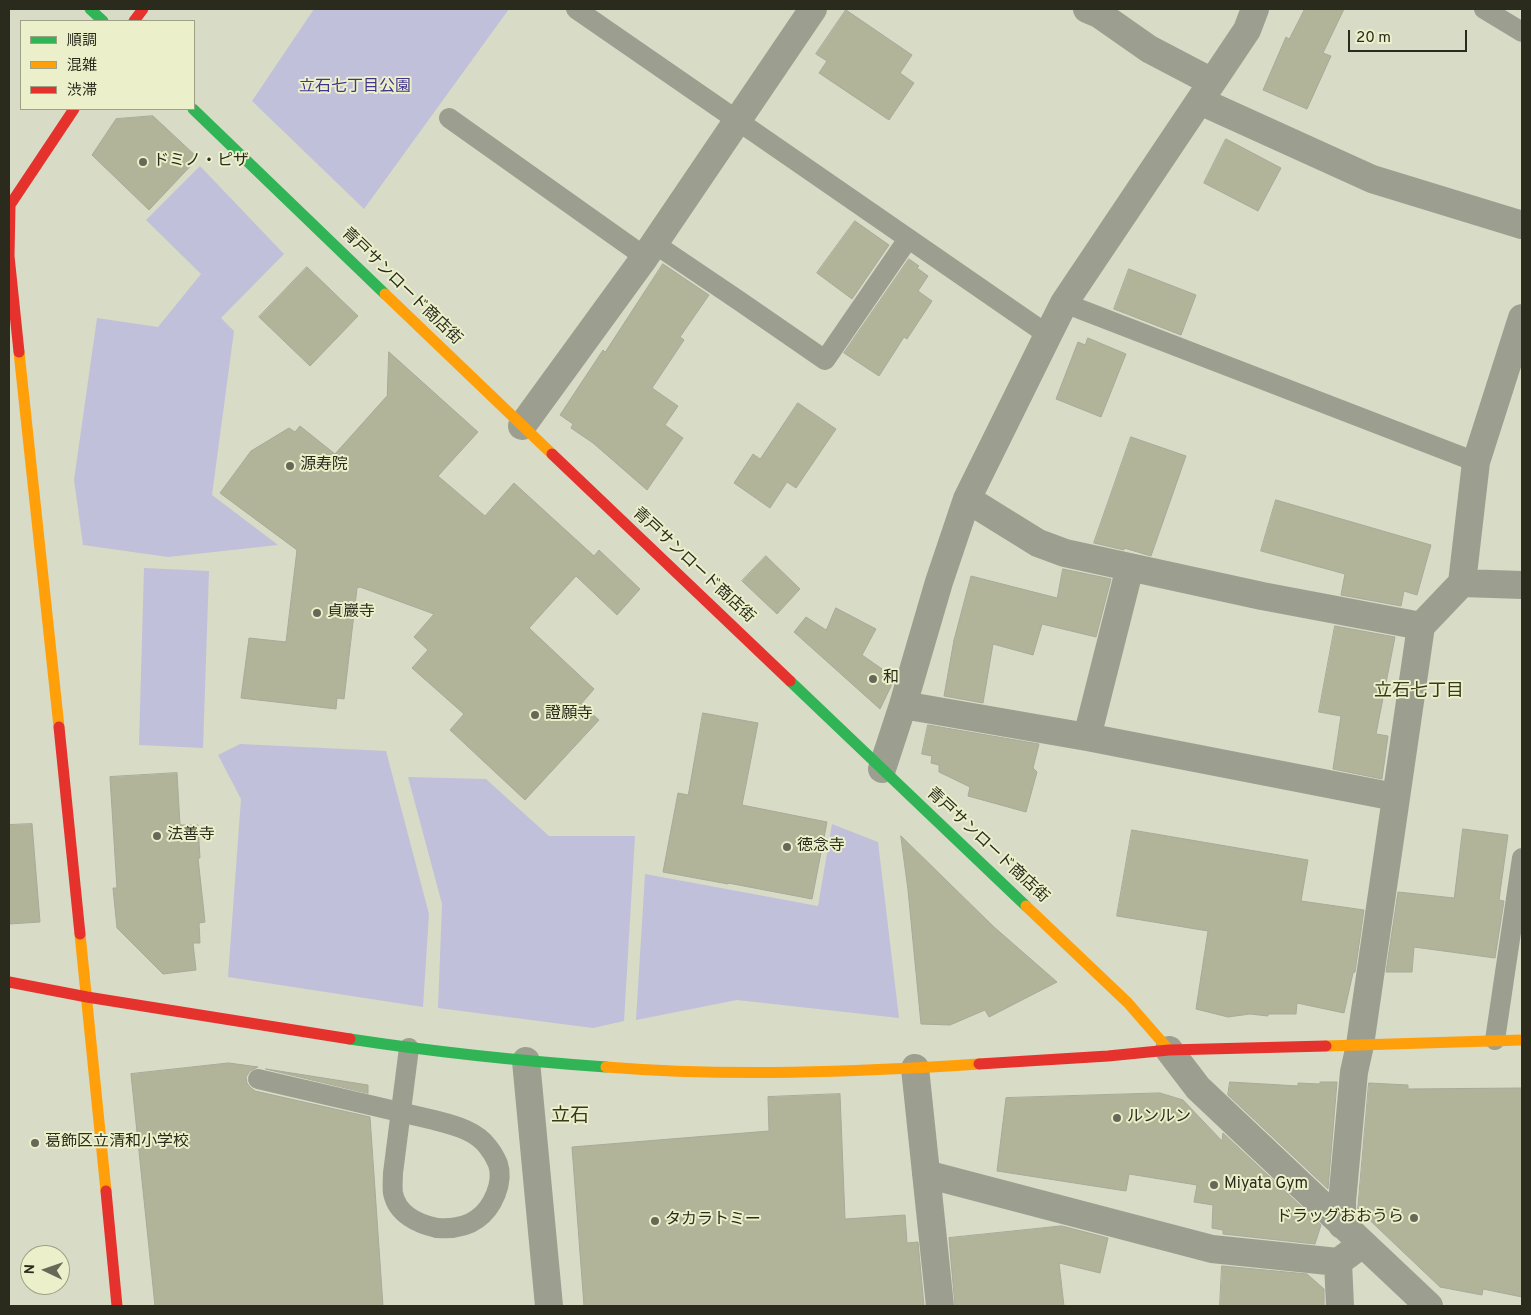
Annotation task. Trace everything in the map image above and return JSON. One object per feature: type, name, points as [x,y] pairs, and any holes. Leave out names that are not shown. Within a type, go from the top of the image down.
[{"type":"street","points":[[90,9],[102,20]]},
{"type":"street","points":[[135,20],[143,9]]},
{"type":"street","points":[[522,426],[650,250],[813,9]]},
{"type":"street","points":[[1087,9],[1099,14],[1206,92],[1372,179],[1522,226]]},
{"type":"street","points":[[882,769],[939,582],[967,499],[1064,303],[1247,30],[1255,9]]},
{"type":"street","points":[[73,110],[9,205],[9,256],[16,388],[87,997],[117,1306]]},
{"type":"street","name":"青戸サンロード商店街","points":[[194,110],[522,426],[1128,1003],[1169,1050]]},
{"type":"street","points":[[1342,1225],[1342,1202],[1353,1082],[1421,626],[1462,583],[1476,462],[1522,318]]},
{"type":"street","points":[[967,499],[1038,543],[1065,553],[1262,596],[1421,626]]},
{"type":"street","points":[[1086,737],[1130,567]]},
{"type":"street","points":[[1462,583],[1522,585]]},
{"type":"street","points":[[903,704],[1086,737],[1395,797]]},
{"type":"street","points":[[9,982],[87,997],[409,1048],[526,1061],[631,1069],[733,1072],[915,1068],[1108,1056],[1169,1050],[1522,1040]]},
{"type":"street","points":[[1169,1050],[1198,1088],[1428,1306]]},
{"type":"street","points":[[526,1061],[549,1306]]},
{"type":"street","points":[[915,1068],[940,1306]]},
{"type":"street","points":[[926,1174],[1212,1249],[1338,1262],[1362,1244]]},
{"type":"street","points":[[1338,1262],[1340,1306]]},
{"type":"lane","points":[[576,9],[1048,335]]},
{"type":"lane","points":[[1484,9],[1522,32]]},
{"type":"lane","points":[[449,118],[650,250],[738,300],[825,360],[908,239]]},
{"type":"lane","points":[[1064,303],[1476,462]]},
{"type":"lane","points":[[1495,1040],[1522,858]]},
{"type":"lane","points":[[258,1079],[441,1122],[456,1126],[477,1136],[488,1146],[498,1163],[500,1178],[496,1194],[488,1209],[478,1219],[452,1229],[423,1225],[408,1217],[398,1205],[393,1193],[393,1173],[409,1048]]},
{"type":"green space","name":"立石七丁目公園","points":[[314,9],[509,9],[364,209],[252,101]]},
{"type":"green space","points":[[200,166],[284,254],[221,318],[234,331],[212,495],[278,545],[168,557],[83,545],[74,480],[97,318],[158,327],[201,274],[146,220]]},
{"type":"green space","points":[[144,568],[209,571],[203,748],[139,745]]},
{"type":"green space","points":[[240,744],[386,751],[429,914],[423,1007],[228,977],[241,799],[218,755]]},
{"type":"green space","points":[[408,777],[486,779],[549,836],[635,836],[624,1021],[593,1028],[438,1008],[442,904]]},
{"type":"green space","points":[[832,824],[878,842],[899,1018],[737,1000],[636,1020],[645,874],[818,906]]},
{"type":"building","points":[[1305,9],[1344,9],[1323,53],[1331,56],[1307,109],[1263,90],[1286,37],[1289,39]]},
{"type":"building","points":[[846,10],[912,55],[900,73],[914,83],[889,120],[819,73],[827,61],[816,54]]},
{"type":"building","points":[[153,116],[198,158],[149,210],[92,155],[116,119]]},
{"type":"building","points":[[1226,139],[1281,168],[1258,211],[1204,183]]},
{"type":"building","points":[[855,221],[889,245],[852,299],[817,273]]},
{"type":"building","points":[[909,259],[928,276],[918,291],[932,301],[907,339],[904,337],[879,376],[844,353]]},
{"type":"building","points":[[663,264],[709,295],[680,337],[684,340],[652,388],[678,406],[665,425],[683,438],[647,490],[593,443],[571,428],[573,424],[560,415],[603,350],[605,352]]},
{"type":"building","points":[[307,267],[358,316],[310,366],[259,317]]},
{"type":"building","points":[[1129,269],[1196,295],[1181,335],[1114,309]]},
{"type":"building","points":[[1088,338],[1126,354],[1101,417],[1056,399],[1078,342],[1085,345]]},
{"type":"building","points":[[389,352],[478,432],[438,476],[485,516],[514,483],[594,556],[599,550],[640,589],[617,615],[576,576],[529,628],[594,689],[581,704],[599,720],[525,800],[450,730],[464,714],[412,668],[428,650],[414,637],[434,614],[360,587],[357,588],[344,699],[337,698],[336,709],[241,698],[249,638],[286,642],[297,550],[220,493],[251,451],[289,428],[295,432],[300,426],[335,454],[387,396]]},
{"type":"building","points":[[798,403],[836,429],[796,488],[787,482],[770,508],[734,483],[753,454],[760,459]]},
{"type":"building","points":[[1131,437],[1186,456],[1151,556],[1124,548],[1124,550],[1094,543]]},
{"type":"building","points":[[1276,500],[1431,545],[1417,595],[1404,591],[1401,606],[1341,595],[1345,574],[1261,551]]},
{"type":"building","points":[[766,556],[800,589],[777,614],[742,581]]},
{"type":"building","points":[[1063,569],[1111,579],[1096,637],[1042,624],[1033,655],[993,644],[983,703],[944,696],[954,640],[971,576],[1057,598]]},
{"type":"building","points":[[836,608],[876,629],[862,655],[895,678],[880,709],[794,632],[806,617],[826,630]]},
{"type":"building","points":[[1335,626],[1395,637],[1376,734],[1388,736],[1382,779],[1333,769],[1341,716],[1319,712]]},
{"type":"building","points":[[703,713],[758,723],[742,805],[827,822],[812,899],[663,872],[678,793],[688,795]]},
{"type":"building","points":[[928,725],[1039,744],[1033,768],[1037,772],[1026,812],[968,796],[970,787],[939,772],[939,765],[931,763],[932,756],[922,754]]},
{"type":"building","points":[[177,773],[180,825],[198,825],[200,858],[198,858],[205,922],[199,923],[200,943],[193,943],[196,970],[163,974],[117,928],[113,888],[117,888],[110,777]]},
{"type":"building","points":[[32,824],[40,922],[9,924],[9,825]]},
{"type":"building","points":[[1463,829],[1508,835],[1499,900],[1504,901],[1495,958],[1414,947],[1412,972],[1386,972],[1398,892],[1454,898]]},
{"type":"building","points":[[1132,830],[1308,860],[1301,901],[1364,910],[1355,972],[1353,973],[1344,1013],[1297,1003],[1296,1014],[1268,1014],[1268,1016],[1250,1014],[1228,1017],[1196,1009],[1208,931],[1117,916]]},
{"type":"building","points":[[901,836],[994,927],[1057,982],[989,1017],[985,1010],[950,1025],[921,1024]]},
{"type":"building","points":[[229,1063],[258,1067],[250,1071],[246,1077],[247,1083],[255,1091],[370,1117],[383,1306],[155,1306],[131,1074]]},
{"type":"building","points":[[266,1069],[368,1085],[368,1093]]},
{"type":"building","points":[[1230,1082],[1298,1086],[1298,1083],[1320,1084],[1320,1082],[1337,1082],[1328,1189],[1228,1095]]},
{"type":"building","points":[[1369,1083],[1408,1085],[1408,1089],[1522,1088],[1522,1297],[1483,1289],[1482,1295],[1440,1287],[1358,1209]]},
{"type":"building","points":[[1160,1093],[1183,1100],[1222,1141],[1223,1133],[1321,1225],[1315,1244],[1223,1234],[1223,1230],[1212,1228],[1213,1205],[1194,1202],[1197,1185],[1129,1174],[1126,1191],[997,1171],[1006,1098]]},
{"type":"building","name":"タカラトミー","points":[[840,1094],[845,1219],[905,1215],[907,1243],[918,1242],[924,1306],[584,1306],[572,1147],[769,1131],[768,1097]]},
{"type":"building","points":[[1062,1226],[1108,1238],[1100,1273],[1059,1263],[1064,1306],[955,1306],[949,1238]]},
{"type":"building","points":[[1222,1266],[1307,1274],[1324,1289],[1324,1306],[1220,1306]]},
{"type":"traffic: fast","points":[[90,9],[102,20]]},
{"type":"traffic: fast","points":[[194,110],[385,294]]},
{"type":"traffic: fast","points":[[790,681],[1026,906]]},
{"type":"traffic: fast","points":[[350,1039],[478,1056],[606,1067]]},
{"type":"traffic: slow","points":[[385,294],[552,454]]},
{"type":"traffic: slow","points":[[19,352],[59,727]]},
{"type":"traffic: slow","points":[[1026,906],[1128,1003],[1169,1050]]},
{"type":"traffic: slow","points":[[80,934],[106,1191]]},
{"type":"traffic: slow","points":[[1326,1046],[1522,1040]]},
{"type":"traffic: slow","points":[[606,1067],[746,1073],[979,1064]]},
{"type":"traffic: jam","points":[[135,20],[143,9]]},
{"type":"traffic: jam","points":[[19,352],[9,256],[10,205],[73,110]]},
{"type":"traffic: jam","points":[[552,454],[790,681]]},
{"type":"traffic: jam","points":[[59,727],[80,934]]},
{"type":"traffic: jam","points":[[9,982],[87,997],[350,1039]]},
{"type":"traffic: jam","points":[[979,1064],[1108,1056],[1169,1050],[1326,1046]]},
{"type":"traffic: jam","points":[[106,1191],[117,1306]]},
{"type":"place","name":"ドミノ・ピザ","points":[[143,162]]},
{"type":"place","name":"源寿院","points":[[290,466]]},
{"type":"place","name":"貞巖寺","points":[[317,613]]},
{"type":"place","name":"和","points":[[873,679]]},
{"type":"place","name":"證願寺","points":[[535,715]]},
{"type":"place","name":"法善寺","points":[[157,836]]},
{"type":"place","name":"徳念寺","points":[[787,847]]},
{"type":"place","name":"ルンルン","points":[[1117,1118]]},
{"type":"place","name":"葛飾区立清和小学校","points":[[35,1143]]},
{"type":"place","name":"Miyata Gym","points":[[1214,1185]]},
{"type":"place","name":"ドラッグおおうら","points":[[1414,1218]]},
{"type":"place","name":"タカラトミー","points":[[655,1221]]},
{"type":"district","name":"立石七丁目","points":[[1419,692]]},
{"type":"district","name":"立石","points":[[570,1117]]}]
